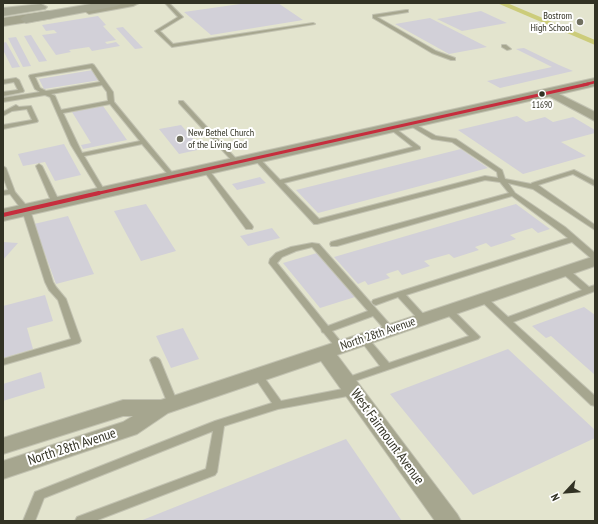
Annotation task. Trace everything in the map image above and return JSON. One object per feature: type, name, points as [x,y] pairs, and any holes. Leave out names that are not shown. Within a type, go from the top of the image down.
[{"type":"highway","points":[[3,7],[27,3]]},
{"type":"highway","points":[[3,7],[44,3]]},
{"type":"highway","points":[[3,12],[72,3]]},
{"type":"highway","points":[[26,18],[117,3]]},
{"type":"main road","points":[[3,22],[133,3]]},
{"type":"main road","points":[[3,215],[595,82]]},
{"type":"street","points":[[549,92],[595,117]]},
{"type":"street","name":"North 28th Avenue","points":[[3,470],[130,428],[167,406],[595,261]]},
{"type":"street","name":"West Fairmount Avenue","points":[[332,350],[349,386],[449,521]]},
{"type":"street","name":"North 28th Avenue","points":[[3,446],[123,408],[167,406]]},
{"type":"lane","points":[[167,3],[181,17],[157,31],[172,46],[313,24]]},
{"type":"lane","points":[[406,11],[375,16],[375,18],[434,52],[453,59]]},
{"type":"lane","points":[[103,193],[74,145],[52,96],[38,89],[32,76],[92,66],[110,92],[111,102],[142,142],[173,177]]},
{"type":"lane","points":[[3,82],[16,80],[21,91],[3,94]]},
{"type":"lane","points":[[3,100],[104,83]]},
{"type":"lane","points":[[13,110],[17,107],[15,98]]},
{"type":"lane","points":[[60,112],[111,102]]},
{"type":"lane","points":[[182,102],[238,163]]},
{"type":"lane","points":[[3,114],[13,110],[29,107],[35,121],[3,127]]},
{"type":"lane","points":[[410,124],[434,138],[454,140],[500,171],[502,180],[513,194],[562,229],[595,257]]},
{"type":"lane","points":[[279,182],[418,148],[392,128]]},
{"type":"lane","points":[[81,155],[142,142]]},
{"type":"lane","points":[[257,159],[317,222],[485,178],[534,187],[595,228]]},
{"type":"lane","points":[[39,166],[56,204]]},
{"type":"lane","points":[[3,168],[12,191],[26,210],[49,282],[52,288],[62,299],[76,341],[3,362]]},
{"type":"lane","points":[[206,170],[249,227]]},
{"type":"lane","points":[[534,187],[534,184],[574,172],[595,184]]},
{"type":"lane","points":[[3,192],[12,191]]},
{"type":"lane","points":[[334,244],[513,194]]},
{"type":"lane","points":[[376,302],[573,239]]},
{"type":"lane","points":[[332,350],[325,330],[273,263],[273,260],[279,255],[294,249],[316,246],[390,330]]},
{"type":"lane","points":[[565,271],[591,289]]},
{"type":"lane","points":[[506,321],[591,289]]},
{"type":"lane","points":[[400,294],[423,319]]},
{"type":"lane","points":[[483,299],[595,402]]},
{"type":"lane","points":[[29,521],[39,495],[219,424],[278,405],[349,386],[386,366],[475,337],[449,311]]},
{"type":"lane","points":[[325,330],[374,312]]},
{"type":"lane","points":[[364,339],[386,366]]},
{"type":"lane","points":[[155,360],[167,406]]},
{"type":"lane","points":[[258,375],[278,405]]},
{"type":"lane","points":[[81,521],[211,472],[219,424]]},
{"type":"building","points":[[247,3],[278,3],[303,20],[211,35],[184,12]]},
{"type":"building","points":[[481,11],[507,23],[462,31],[437,19]]},
{"type":"building","points":[[98,16],[106,25],[103,26],[116,40],[105,42],[107,44],[116,42],[120,46],[92,51],[89,47],[69,50],[71,52],[56,55],[42,35],[57,33],[54,30],[46,31],[42,25]]},
{"type":"building","points":[[430,18],[487,47],[449,54],[395,24]]},
{"type":"building","points":[[123,27],[143,48],[135,49],[116,28]]},
{"type":"building","points":[[31,35],[47,61],[39,62],[24,36]]},
{"type":"building","points":[[16,37],[31,66],[23,67],[8,38]]},
{"type":"building","points":[[6,42],[20,67],[12,68],[3,50],[3,43]]},
{"type":"building","points":[[524,48],[573,71],[500,88],[487,81],[552,67],[516,49]]},
{"type":"building","points":[[93,70],[100,80],[44,89],[39,79]]},
{"type":"building","points":[[103,106],[127,140],[83,149],[81,145],[91,143],[72,112]]},
{"type":"building","points":[[517,116],[526,122],[545,117],[553,122],[573,117],[595,130],[595,133],[561,142],[586,156],[523,174],[458,130]]},
{"type":"building","name":"New Bethel Church of the Living God","points":[[181,125],[202,149],[179,154],[159,129]]},
{"type":"building","points":[[64,144],[81,175],[55,181],[45,162],[23,166],[18,154]]},
{"type":"building","points":[[461,149],[488,168],[318,213],[296,190]]},
{"type":"building","points":[[260,177],[266,183],[237,190],[232,184]]},
{"type":"building","points":[[146,204],[176,251],[141,261],[114,211]]},
{"type":"building","points":[[516,204],[550,229],[538,233],[532,228],[510,235],[516,239],[491,247],[486,243],[475,247],[479,250],[454,258],[449,254],[424,261],[430,266],[402,275],[398,270],[386,274],[390,278],[368,285],[365,281],[358,284],[334,257]]},
{"type":"building","points":[[68,216],[94,274],[56,284],[34,224]]},
{"type":"building","points":[[272,228],[280,238],[248,246],[240,236]]},
{"type":"building","points":[[3,242],[18,243],[3,260]]},
{"type":"building","points":[[317,253],[355,297],[320,308],[283,263]]},
{"type":"building","points":[[45,295],[53,321],[27,328],[33,349],[3,358],[3,306]]},
{"type":"building","points":[[584,307],[595,315],[595,375],[551,336],[546,338],[532,326]]},
{"type":"building","points":[[183,328],[199,359],[171,368],[156,336]]},
{"type":"building","points":[[508,349],[595,430],[595,438],[473,495],[390,394]]},
{"type":"building","points":[[41,372],[45,388],[3,401],[3,384]]},
{"type":"building","points":[[346,439],[402,521],[140,521]]},
{"type":"waterway","points":[[501,3],[595,43]]},
{"type":"transit line","points":[[3,215],[595,82]]},
{"type":"place","name":"Bostrom High School","points":[[580,22]]},
{"type":"place","name":"11690","points":[[542,94]]},
{"type":"place","name":"New Bethel Church of the Living God","points":[[180,139]]}]
